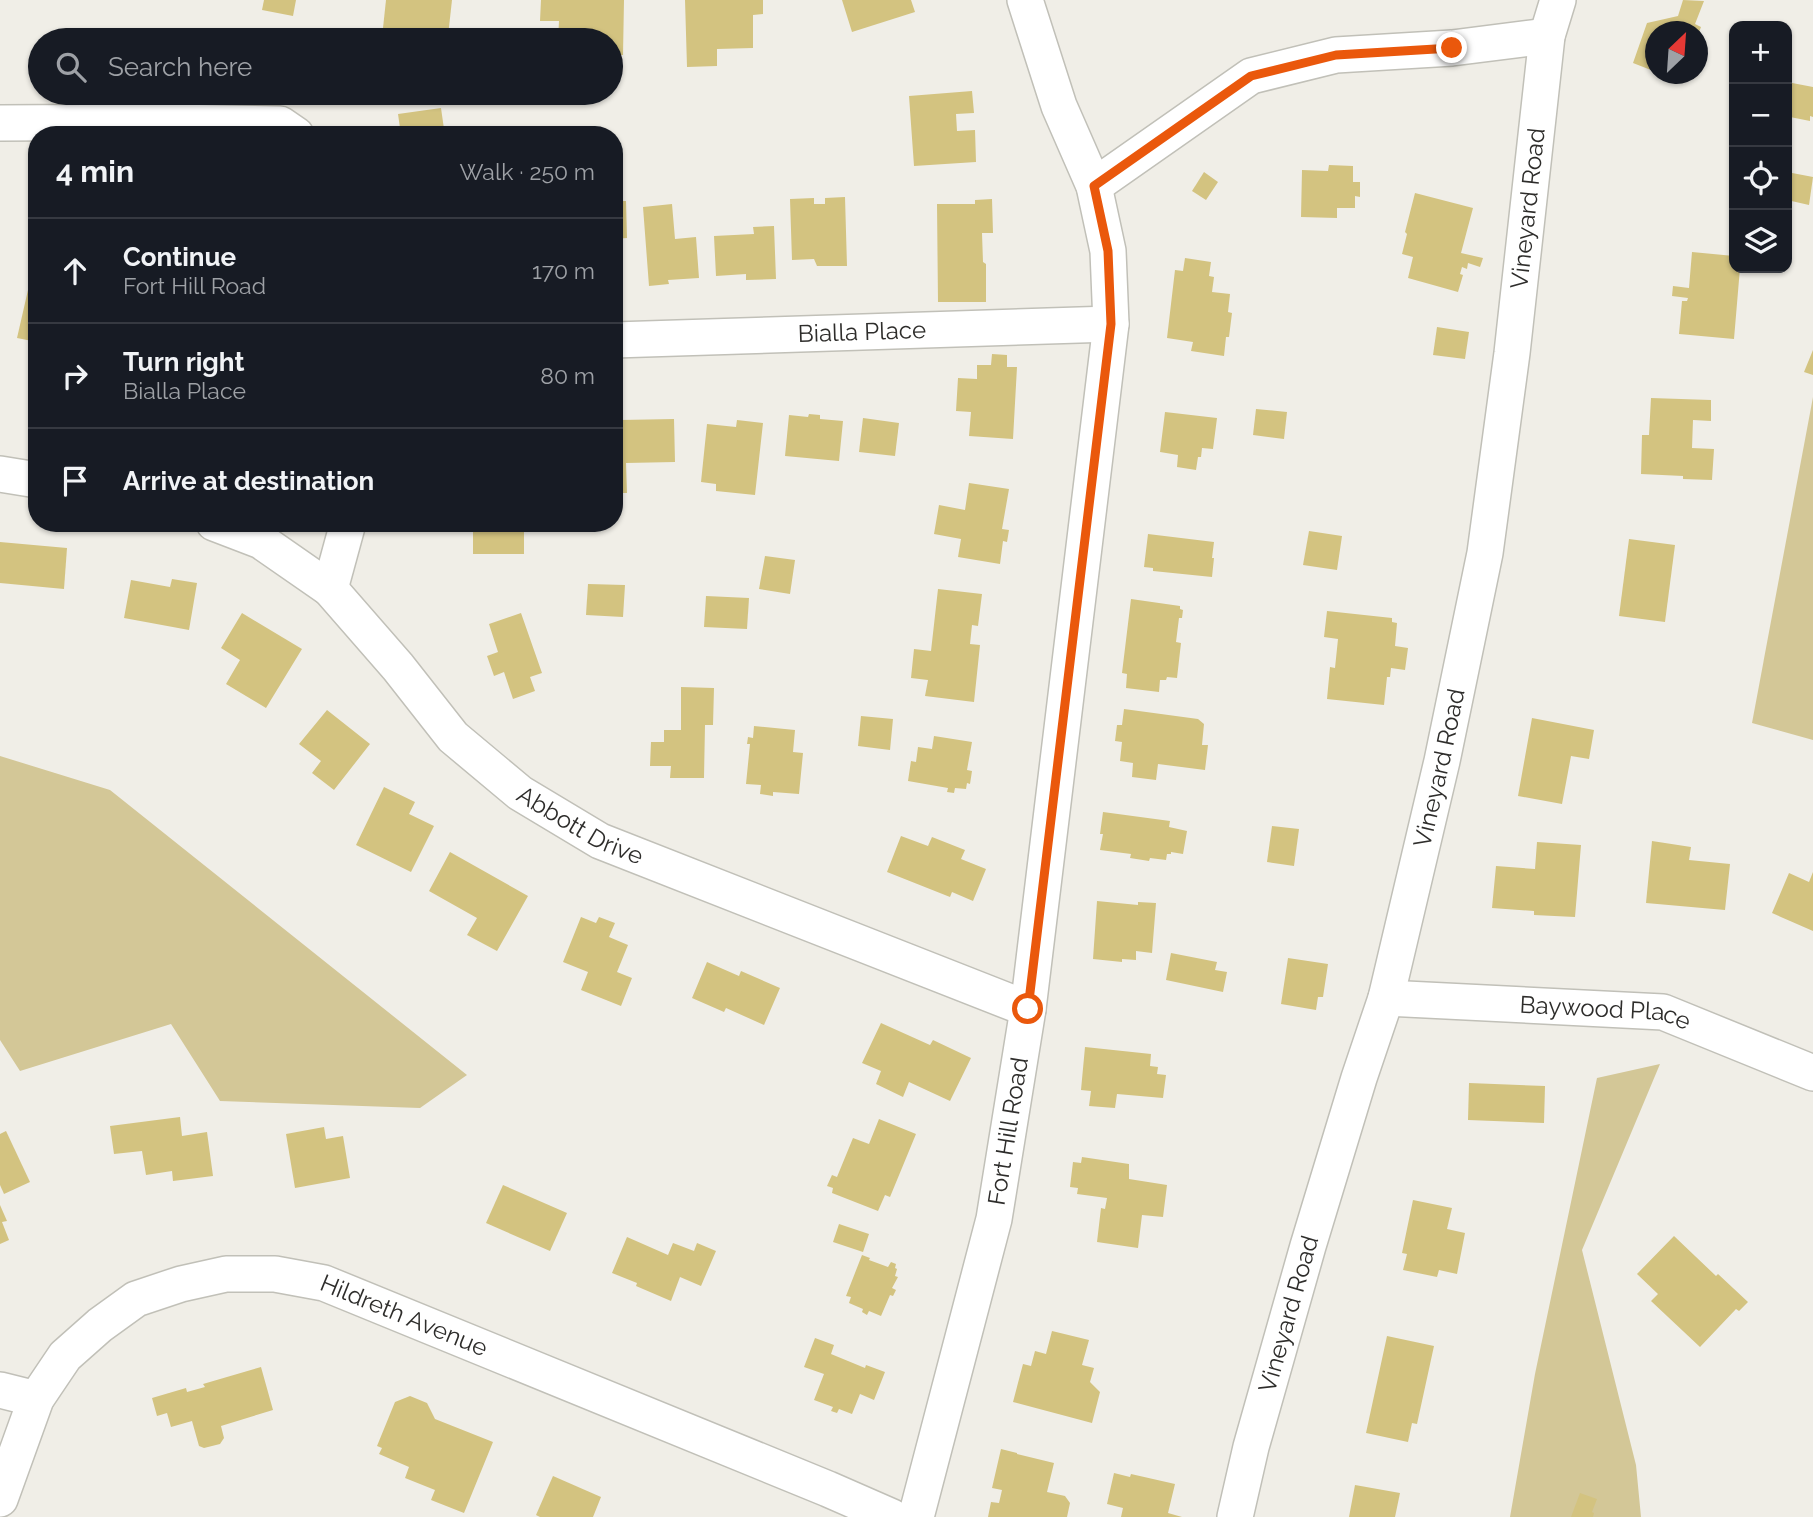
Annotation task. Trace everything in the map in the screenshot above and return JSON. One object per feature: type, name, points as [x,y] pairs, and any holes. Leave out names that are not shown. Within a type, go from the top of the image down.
[{"type":"street","name":"Fort Hill Road","points":[[916,1517],[994,1219],[1028,1009],[1111,324],[1108,251],[1094,186],[1059,106],[1025,0]]},
{"type":"street","name":"Vineyard Road","points":[[1235,1517],[1251,1447],[1308,1246],[1386,998],[1442,761],[1485,552],[1512,353],[1547,36],[1558,0]]},
{"type":"street","points":[[1094,186],[1251,76],[1336,55],[1452,48],[1547,36]]},
{"type":"street","points":[[0,123],[169,122],[284,126]]},
{"type":"street","name":"Bialla Place","points":[[623,340],[1111,324]]},
{"type":"street","points":[[0,474],[28,479]]},
{"type":"street","name":"Abbott Drive","points":[[238,532],[261,541],[330,589],[398,667],[453,737],[520,793],[588,835],[1028,1009]]},
{"type":"street","points":[[330,589],[346,532]]},
{"type":"street","name":"Baywood Place","points":[[1386,998],[1663,1012],[1813,1073]]},
{"type":"street","name":"Hildreth Avenue","points":[[0,1499],[36,1399],[65,1356],[100,1325],[136,1299],[181,1284],[226,1274],[275,1274],[324,1283],[892,1517]]},
{"type":"street","points":[[0,1390],[36,1399]]},
{"type":"shaded area","points":[[1813,397],[1813,740],[1752,723]]},
{"type":"shaded area","points":[[0,756],[110,790],[467,1075],[420,1108],[220,1101],[171,1024],[20,1071],[0,1040]]},
{"type":"shaded area","points":[[1660,1064],[1582,1250],[1636,1465],[1641,1517],[1510,1517],[1535,1374],[1597,1078]]},
{"type":"building","points":[[264,0],[296,0],[293,16],[262,10]]},
{"type":"building","points":[[386,0],[452,0],[449,28],[383,28]]},
{"type":"building","points":[[541,0],[624,0],[623,55],[623,28],[559,28],[559,21],[540,21]]},
{"type":"building","points":[[685,0],[763,0],[763,14],[753,15],[753,48],[717,49],[717,66],[687,67]]},
{"type":"building","points":[[842,0],[911,0],[915,12],[852,32]]},
{"type":"building","points":[[1683,0],[1704,1],[1696,21],[1656,21],[1678,16]]},
{"type":"building","points":[[1645,29],[1645,68],[1633,63]]},
{"type":"building","points":[[1792,83],[1813,87],[1813,117],[1810,116],[1810,121],[1792,117]]},
{"type":"building","points":[[972,91],[974,113],[956,114],[957,131],[975,130],[976,162],[914,166],[909,96]]},
{"type":"building","points":[[441,108],[444,126],[400,126],[398,114]]},
{"type":"building","points":[[1329,165],[1353,166],[1353,182],[1360,182],[1360,197],[1355,196],[1355,208],[1337,208],[1337,218],[1301,217],[1302,170],[1328,171]]},
{"type":"building","points":[[1204,172],[1218,182],[1206,200],[1192,191]]},
{"type":"building","points":[[1792,173],[1813,177],[1809,205],[1792,201]]},
{"type":"building","points":[[1415,193],[1473,208],[1461,253],[1483,258],[1480,267],[1468,263],[1467,269],[1462,267],[1460,274],[1463,275],[1458,292],[1408,278],[1413,257],[1402,254]]},
{"type":"building","points":[[845,197],[847,266],[817,266],[814,259],[792,260],[790,199],[814,198],[814,204],[825,204],[825,198]]},
{"type":"building","points":[[992,199],[993,233],[982,233],[983,262],[986,264],[986,302],[938,302],[937,204],[975,204],[975,200]]},
{"type":"building","points":[[623,201],[626,201],[627,238],[623,238]]},
{"type":"building","points":[[672,204],[675,239],[696,237],[699,278],[668,280],[669,284],[649,286],[643,207]]},
{"type":"building","points":[[774,226],[776,279],[746,280],[746,274],[716,276],[714,236],[754,234],[753,227]]},
{"type":"building","points":[[1692,252],[1729,256],[1729,273],[1740,273],[1734,339],[1679,334],[1682,301],[1687,301],[1688,298],[1672,296],[1673,286],[1689,288]]},
{"type":"building","points":[[1185,258],[1211,262],[1209,276],[1214,277],[1212,292],[1230,294],[1228,312],[1232,313],[1224,356],[1191,351],[1193,342],[1167,338],[1175,270],[1183,271]]},
{"type":"building","points":[[28,290],[28,340],[17,338]]},
{"type":"building","points":[[1437,327],[1469,332],[1465,359],[1433,355]]},
{"type":"building","points":[[1813,350],[1813,375],[1804,372]]},
{"type":"building","points":[[992,354],[1007,355],[1007,367],[1017,367],[1013,439],[969,436],[971,412],[956,411],[958,378],[977,379],[977,365],[991,365]]},
{"type":"building","points":[[1651,398],[1711,400],[1711,421],[1693,420],[1692,448],[1714,449],[1712,480],[1641,474],[1642,435],[1649,435]]},
{"type":"building","points":[[1256,409],[1287,412],[1284,439],[1253,435]]},
{"type":"building","points":[[1165,412],[1217,418],[1213,449],[1202,448],[1196,470],[1177,467],[1178,455],[1160,452]]},
{"type":"building","points":[[809,414],[820,415],[820,419],[843,421],[839,461],[785,456],[789,415],[808,417]]},
{"type":"building","points":[[863,418],[899,423],[895,456],[859,452]]},
{"type":"building","points":[[674,419],[675,462],[626,463],[627,493],[623,493],[623,420]]},
{"type":"building","points":[[737,420],[763,423],[755,495],[716,491],[716,484],[701,482],[707,424],[736,427]]},
{"type":"building","points":[[969,483],[1009,489],[1002,529],[1009,530],[1007,542],[1003,541],[1000,564],[958,557],[961,539],[934,534],[939,505],[965,510]]},
{"type":"building","points":[[1309,531],[1342,536],[1337,570],[1303,565]]},
{"type":"building","points":[[473,532],[524,532],[524,554],[473,554]]},
{"type":"building","points":[[1148,534],[1214,542],[1212,577],[1153,571],[1153,568],[1144,567]]},
{"type":"building","points":[[1629,539],[1675,545],[1665,622],[1619,616]]},
{"type":"building","points":[[0,542],[67,548],[64,589],[0,583]]},
{"type":"building","points":[[765,556],[795,560],[790,594],[759,589]]},
{"type":"building","points":[[172,579],[197,583],[189,630],[124,618],[131,580],[170,587]]},
{"type":"building","points":[[588,584],[625,585],[623,617],[586,615]]},
{"type":"building","points":[[938,589],[982,594],[978,626],[972,625],[970,644],[980,645],[974,702],[925,696],[928,680],[911,678],[914,649],[931,651]]},
{"type":"building","points":[[706,596],[749,598],[747,629],[704,627]]},
{"type":"building","points":[[1131,599],[1180,606],[1183,610],[1182,618],[1179,618],[1176,642],[1181,643],[1177,678],[1167,677],[1166,680],[1160,680],[1159,692],[1126,688],[1127,674],[1122,673]]},
{"type":"building","points":[[1327,611],[1392,618],[1392,622],[1397,623],[1395,646],[1408,648],[1405,670],[1391,668],[1390,677],[1387,677],[1384,705],[1327,699],[1330,667],[1335,668],[1338,639],[1324,637]]},
{"type":"building","points":[[242,613],[302,649],[266,708],[226,684],[240,660],[221,648]]},
{"type":"building","points":[[521,613],[542,673],[530,677],[535,691],[513,699],[504,672],[494,676],[487,656],[498,652],[489,624]]},
{"type":"building","points":[[681,687],[714,688],[713,725],[705,725],[704,778],[670,778],[671,766],[650,766],[651,742],[664,742],[664,730],[681,730]]},
{"type":"building","points":[[1124,709],[1198,719],[1204,724],[1202,745],[1208,745],[1205,770],[1158,764],[1156,780],[1132,777],[1133,763],[1120,761],[1122,742],[1115,741],[1117,725],[1122,725]]},
{"type":"building","points":[[327,710],[370,744],[334,790],[312,773],[321,761],[299,744]]},
{"type":"building","points":[[861,716],[893,719],[890,750],[858,746]]},
{"type":"building","points":[[1532,718],[1594,730],[1589,759],[1571,756],[1562,804],[1518,796]]},
{"type":"building","points":[[754,726],[795,730],[793,752],[803,753],[799,794],[760,794],[761,785],[746,784],[750,744],[747,744],[748,737],[753,738]]},
{"type":"building","points":[[934,736],[972,742],[967,770],[972,771],[970,784],[967,783],[966,789],[955,788],[954,793],[947,792],[948,788],[908,781],[911,761],[916,762],[918,747],[932,749]]},
{"type":"building","points":[[384,787],[415,802],[409,814],[434,826],[411,872],[356,845]]},
{"type":"building","points":[[1103,812],[1170,821],[1169,827],[1187,831],[1183,854],[1171,852],[1167,854],[1166,860],[1150,858],[1149,861],[1130,858],[1131,854],[1100,850]]},
{"type":"building","points":[[1272,826],[1299,829],[1294,866],[1267,862]]},
{"type":"building","points":[[901,836],[928,846],[932,837],[965,850],[961,859],[986,869],[973,901],[952,892],[950,897],[887,872]]},
{"type":"building","points":[[1652,841],[1691,847],[1689,860],[1730,864],[1725,910],[1646,903]]},
{"type":"building","points":[[1537,842],[1581,845],[1575,917],[1534,915],[1534,911],[1492,908],[1496,866],[1535,869]]},
{"type":"building","points":[[450,852],[528,896],[497,951],[467,935],[477,918],[429,891]]},
{"type":"building","points":[[1813,872],[1813,931],[1772,913],[1789,873],[1809,882]]},
{"type":"building","points":[[1097,901],[1138,905],[1138,902],[1156,903],[1152,953],[1136,951],[1136,960],[1122,959],[1122,962],[1093,959]]},
{"type":"building","points":[[581,917],[596,923],[599,917],[615,923],[609,937],[628,945],[617,972],[632,978],[621,1006],[581,990],[588,972],[563,962]]},
{"type":"building","points":[[1171,953],[1217,962],[1215,970],[1227,972],[1223,992],[1166,980]]},
{"type":"building","points":[[1288,958],[1328,964],[1323,997],[1318,997],[1316,1010],[1281,1004]]},
{"type":"building","points":[[707,962],[739,976],[741,971],[780,988],[764,1025],[726,1008],[724,1012],[692,998]]},
{"type":"building","points":[[881,1023],[930,1045],[933,1040],[971,1058],[950,1101],[909,1082],[903,1097],[876,1084],[881,1071],[862,1063]]},
{"type":"building","points":[[1085,1047],[1151,1054],[1150,1066],[1158,1067],[1157,1074],[1166,1075],[1163,1098],[1117,1094],[1115,1108],[1089,1106],[1091,1091],[1081,1090]]},
{"type":"building","points":[[1469,1083],[1545,1086],[1544,1123],[1468,1120]]},
{"type":"building","points":[[180,1117],[182,1136],[207,1132],[213,1176],[173,1181],[172,1171],[146,1175],[142,1151],[114,1154],[110,1126]]},
{"type":"building","points":[[879,1119],[916,1134],[890,1197],[885,1195],[878,1211],[832,1193],[833,1188],[827,1186],[832,1175],[837,1177],[853,1138],[869,1144]]},
{"type":"building","points":[[324,1127],[326,1139],[343,1136],[350,1178],[295,1188],[286,1134]]},
{"type":"building","points":[[6,1131],[30,1182],[4,1194],[0,1185],[0,1134]]},
{"type":"building","points":[[1082,1157],[1129,1164],[1129,1179],[1167,1185],[1163,1217],[1142,1215],[1138,1248],[1097,1242],[1101,1208],[1105,1209],[1107,1198],[1077,1194],[1078,1188],[1070,1187],[1073,1162],[1081,1163]]},
{"type":"building","points":[[503,1185],[567,1213],[550,1251],[486,1223]]},
{"type":"building","points":[[1413,1200],[1452,1208],[1447,1229],[1465,1233],[1457,1274],[1439,1270],[1437,1277],[1403,1270],[1407,1254],[1402,1253]]},
{"type":"building","points":[[0,1205],[7,1221],[2,1222],[9,1240],[0,1244]]},
{"type":"building","points":[[839,1224],[869,1234],[863,1252],[833,1242]]},
{"type":"building","points":[[1674,1236],[1748,1302],[1739,1311],[1736,1309],[1700,1347],[1651,1301],[1658,1294],[1637,1274]]},
{"type":"building","points":[[627,1237],[668,1255],[673,1243],[694,1251],[697,1243],[716,1251],[701,1286],[680,1277],[671,1301],[612,1273]]},
{"type":"building","points":[[862,1255],[888,1267],[891,1262],[896,1264],[895,1276],[898,1277],[892,1288],[896,1290],[893,1296],[890,1295],[881,1316],[869,1311],[867,1315],[862,1312],[863,1309],[849,1303],[851,1297],[846,1296]]},
{"type":"building","points":[[1052,1331],[1089,1340],[1082,1365],[1094,1368],[1090,1382],[1100,1392],[1092,1423],[1013,1402],[1023,1364],[1031,1366],[1035,1351],[1046,1354]]},
{"type":"building","points":[[1387,1336],[1434,1346],[1417,1424],[1412,1423],[1408,1442],[1366,1433]]},
{"type":"building","points":[[815,1338],[834,1345],[831,1354],[865,1368],[866,1365],[885,1372],[874,1400],[860,1394],[852,1414],[839,1409],[837,1413],[831,1411],[833,1407],[814,1400],[824,1374],[804,1367]]},
{"type":"building","points":[[261,1367],[273,1410],[221,1426],[224,1438],[220,1444],[204,1448],[199,1446],[192,1421],[171,1427],[167,1413],[157,1416],[152,1398],[186,1388],[187,1392],[205,1387],[203,1384]]},
{"type":"building","points":[[410,1396],[427,1403],[435,1419],[493,1442],[464,1513],[431,1500],[435,1490],[405,1478],[409,1467],[379,1454],[382,1448],[377,1446],[395,1402]]},
{"type":"building","points":[[1001,1449],[1054,1463],[1047,1492],[1065,1496],[1070,1503],[1067,1517],[988,1517],[991,1502],[999,1503],[1002,1490],[992,1488]]},
{"type":"building","points":[[1114,1473],[1175,1484],[1168,1513],[1182,1517],[1121,1517],[1123,1508],[1107,1504]]},
{"type":"building","points":[[553,1476],[601,1497],[593,1517],[536,1515]]},
{"type":"building","points":[[1355,1485],[1400,1493],[1395,1517],[1349,1517]]},
{"type":"building","points":[[1580,1493],[1597,1499],[1593,1517],[1571,1517]]},
{"type":"route","points":[[1028,1009],[1111,324],[1108,251],[1094,186],[1251,76],[1336,55],[1452,48]]}]
